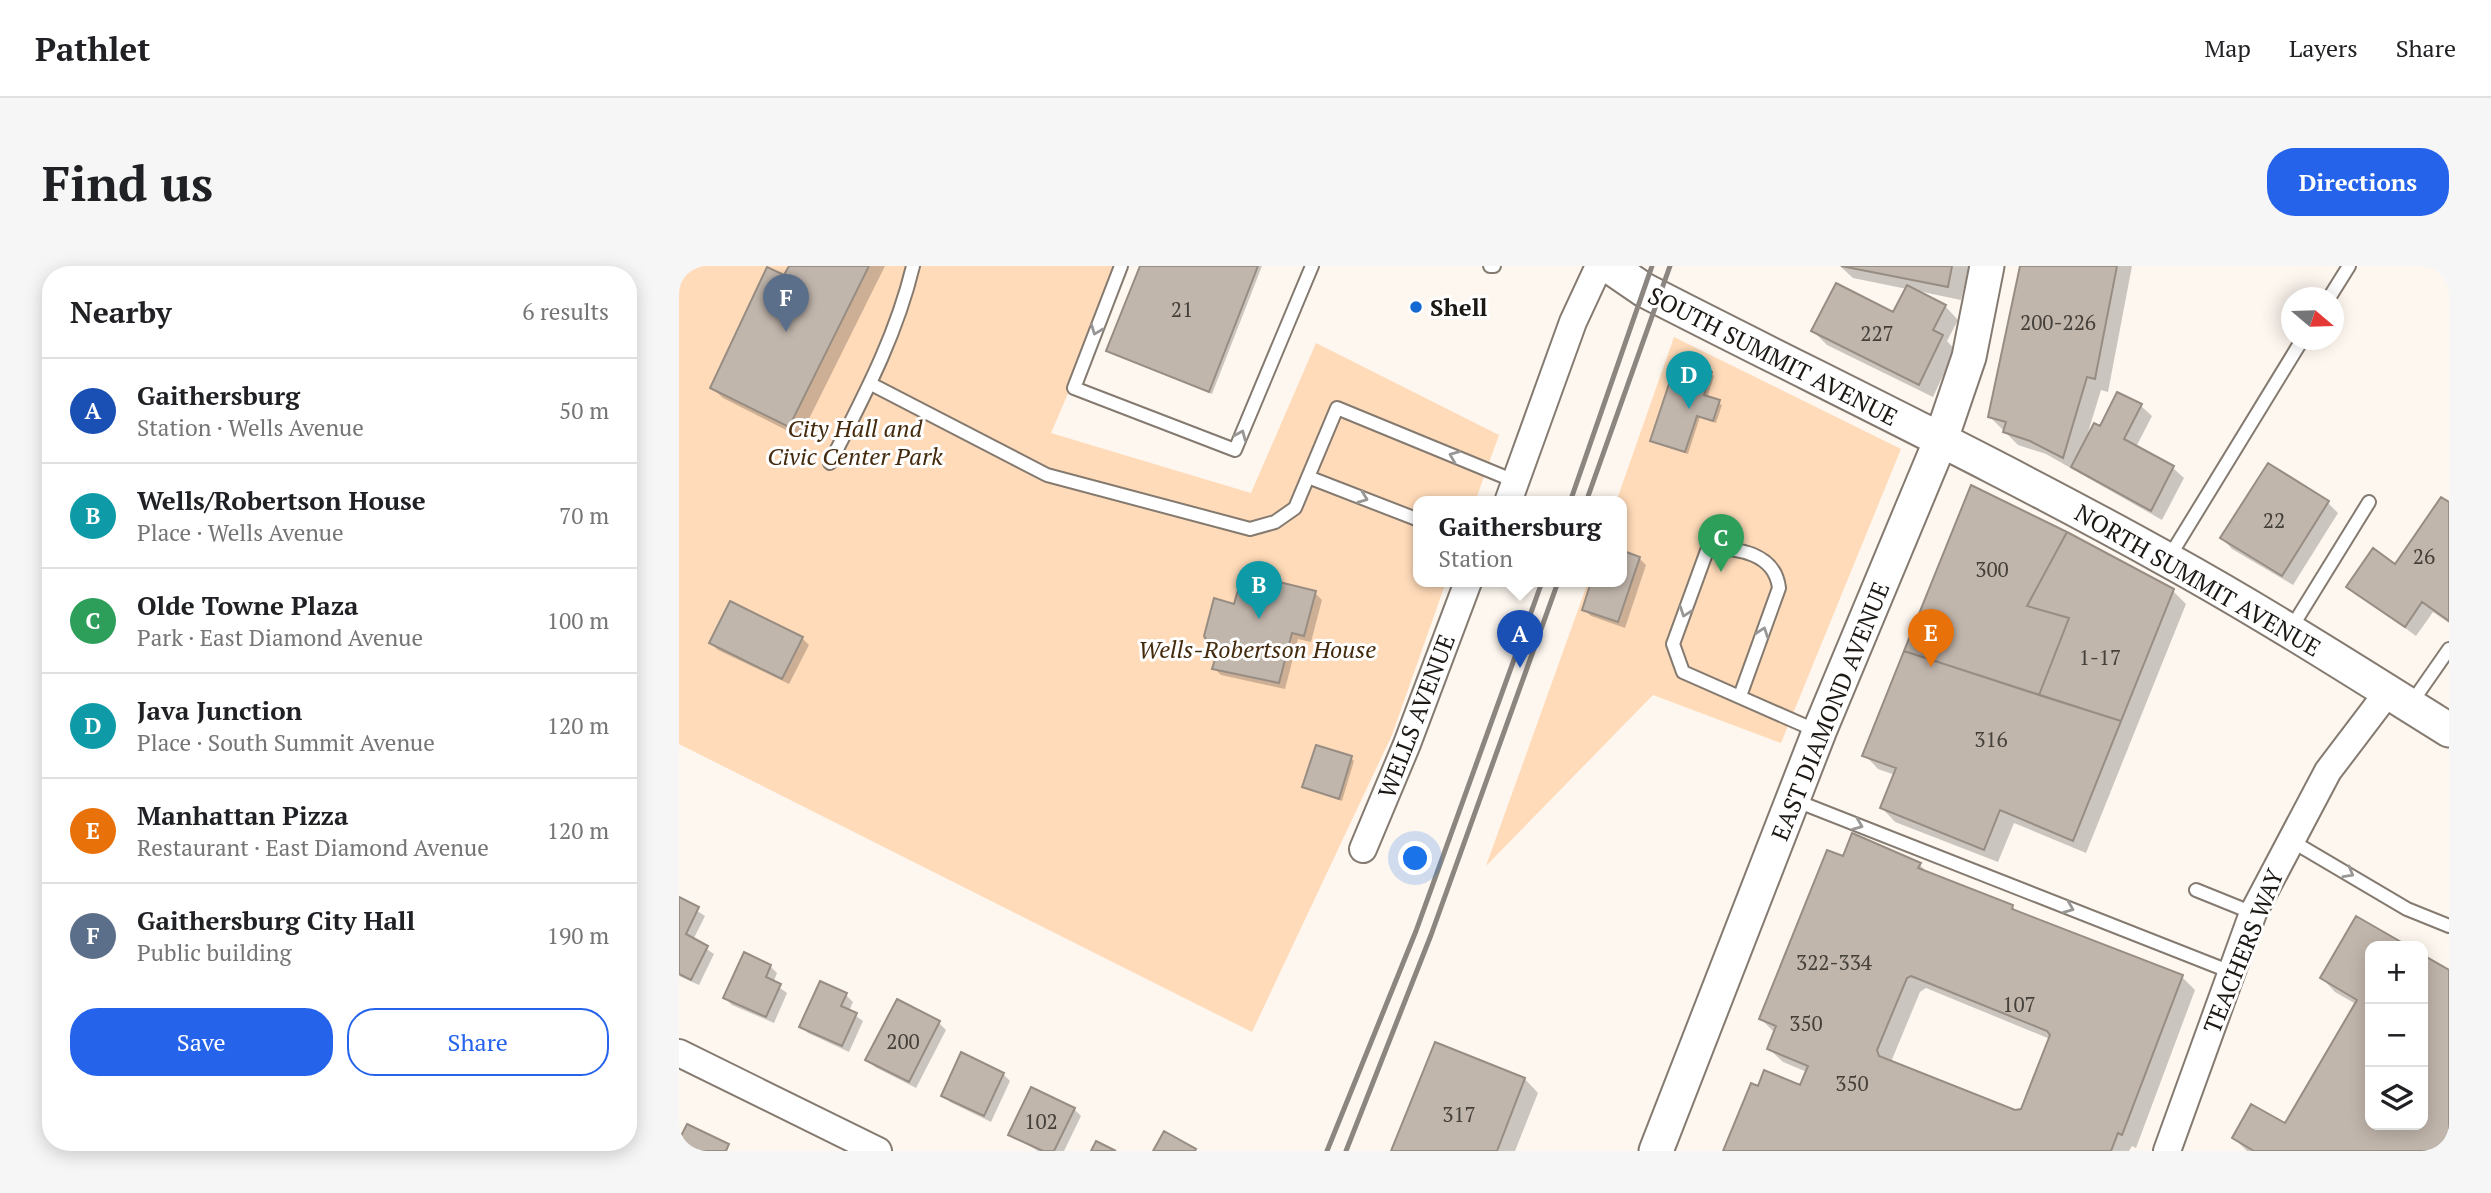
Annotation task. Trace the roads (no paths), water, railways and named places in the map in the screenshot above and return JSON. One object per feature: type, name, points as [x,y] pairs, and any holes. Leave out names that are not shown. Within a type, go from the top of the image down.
[{"type":"street","points":[[1513,492],[1573,322],[1599,266]]},
{"type":"street","name":"SOUTH SUMMIT AVENUE","points":[[1609,266],[1644,290],[1940,442]]},
{"type":"street","name":"EAST DIAMOND AVENUE","points":[[1657,1151],[1818,732],[1940,442],[1969,358],[1987,266]]},
{"type":"street","name":"NORTH SUMMIT AVENUE","points":[[1940,442],[2056,498],[2168,559],[2290,630],[2449,730]]},
{"type":"street","name":"WELLS AVENUE","points":[[1363,849],[1407,744],[1466,587]]},
{"type":"street","name":"TEACHERS WAY","points":[[2167,1151],[2253,913],[2289,840],[2328,771],[2399,699]]},
{"type":"street","points":[[679,1052],[878,1151]]},
{"type":"lane","points":[[830,463],[871,384],[901,313],[913,266]]},
{"type":"lane","points":[[1121,266],[1074,388],[1235,450],[1312,266]]},
{"type":"lane","points":[[2336,287],[2349,266]]},
{"type":"lane","points":[[2168,559],[2296,350]]},
{"type":"lane","points":[[871,384],[1047,475],[1249,529],[1275,522],[1295,508],[1337,408],[1513,492]]},
{"type":"lane","points":[[1308,477],[1413,518]]},
{"type":"lane","points":[[2290,630],[2369,502]]},
{"type":"lane","points":[[1740,696],[1779,588],[1777,575],[1770,562],[1753,555],[1728,548],[1707,548],[1673,644],[1683,672],[1818,732]]},
{"type":"lane","points":[[2399,699],[2449,649]]},
{"type":"lane","points":[[1794,800],[2231,972]]},
{"type":"lane","points":[[2289,840],[2407,909],[2449,926]]},
{"type":"lane","points":[[2196,890],[2253,913]]},
{"type":"railway","points":[[1572,496],[1652,266]]},
{"type":"railway","points":[[1588,496],[1670,266]]},
{"type":"railway","points":[[1327,1151],[1416,931],[1540,587]]},
{"type":"railway","points":[[1346,1151],[1431,935],[1556,587]]},
{"type":"place","name":"Shell","points":[[1416,307]]},
{"type":"place","name":"Gaithersburg City Hall","points":[[786,332]]},
{"type":"place","name":"Java Junction","points":[[1689,409]]},
{"type":"place","name":"Olde Towne Plaza","points":[[1721,572]]},
{"type":"place","name":"Wells/Robertson House","points":[[1259,619]]},
{"type":"place","name":"Manhattan Pizza","points":[[1931,667]]},
{"type":"place","name":"Gaithersburg","points":[[1520,668]]},
{"type":"park label","name":"City Hall and Civic Center Park","points":[[855,442]]},
{"type":"park label","name":"Wells-Robertson House","points":[[1257,649]]}]
